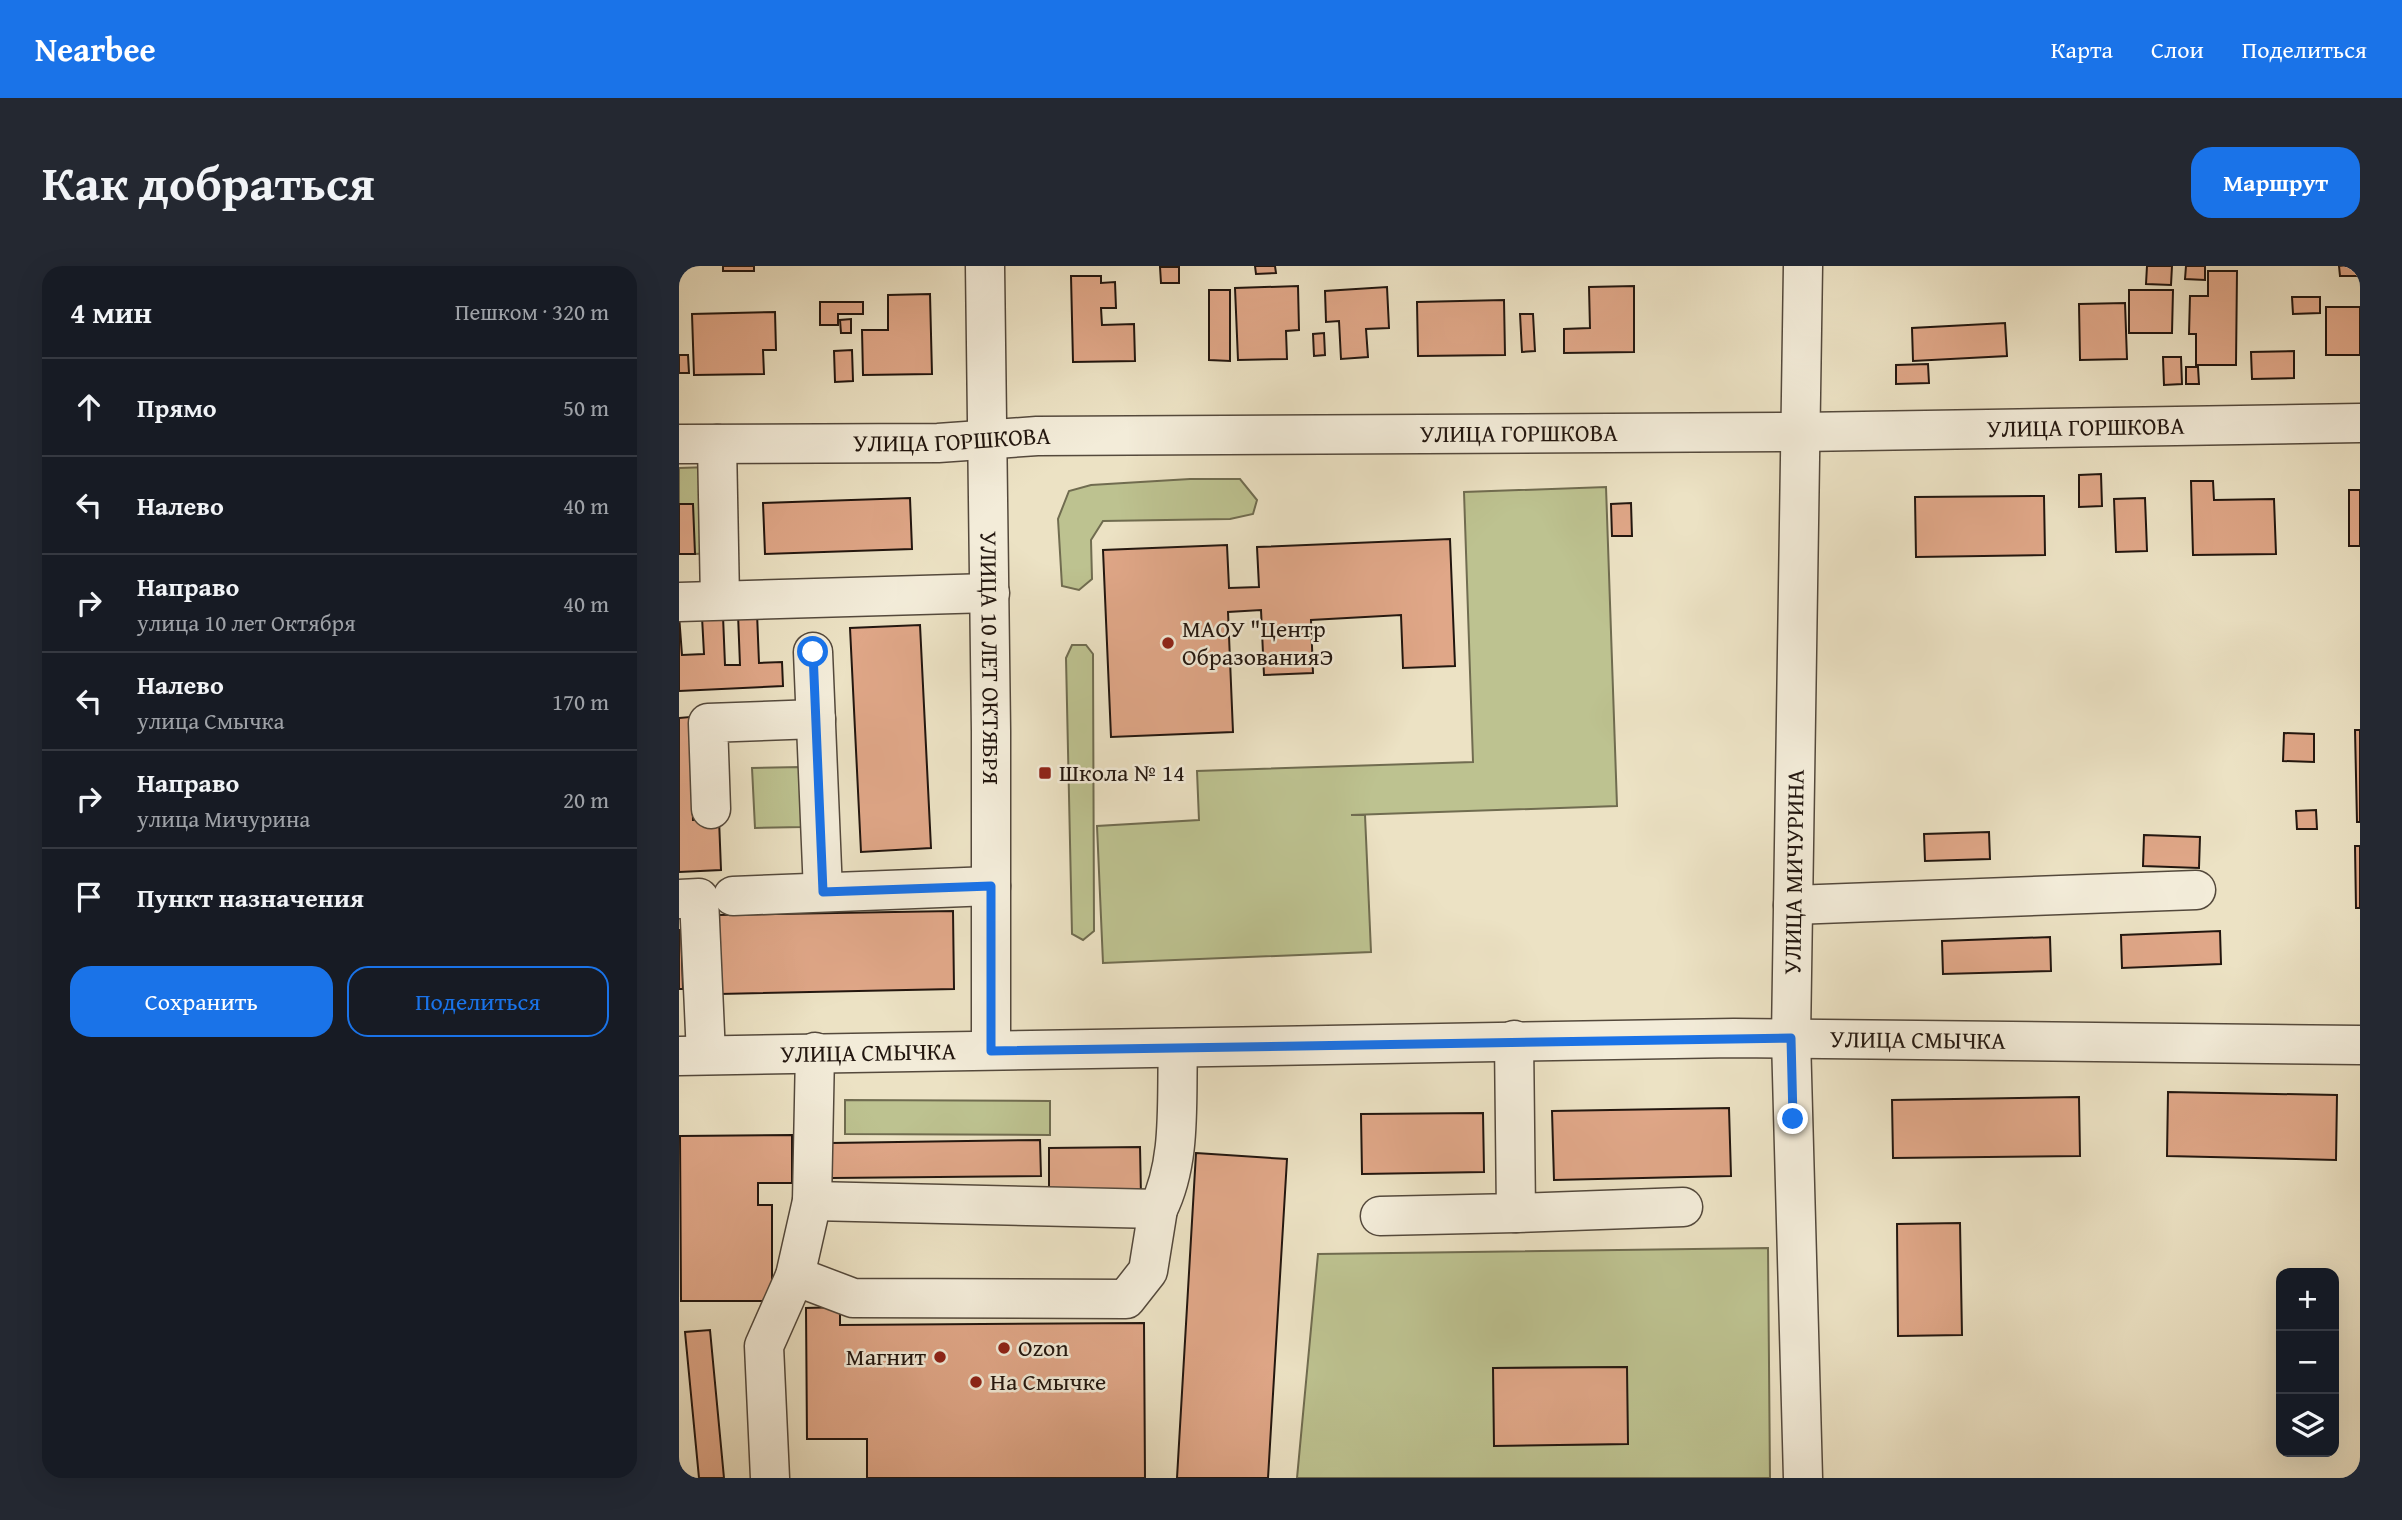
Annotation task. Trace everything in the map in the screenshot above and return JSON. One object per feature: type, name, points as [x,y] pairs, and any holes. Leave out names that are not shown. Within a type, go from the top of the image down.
[{"type":"street","name":"УЛИЦА 10 ЛЕТ ОКТЯБРЯ","points":[[985,266],[989,439],[991,1051]]},
{"type":"street","name":"УЛИЦА МИЧУРИНА","points":[[1803,266],[1791,1038],[1803,1478]]},
{"type":"street","name":"УЛИЦА ГОРШКОВА","points":[[679,444],[938,443],[1037,436],[1801,432],[2360,423]]},
{"type":"street","points":[[717,444],[720,600]]},
{"type":"street","points":[[679,602],[990,593]]},
{"type":"street","points":[[813,652],[823,892]]},
{"type":"street","points":[[711,809],[708,723],[816,719]]},
{"type":"street","points":[[733,896],[991,886]]},
{"type":"street","points":[[1793,905],[2196,890]]},
{"type":"street","points":[[679,899],[699,898],[692,1055]]},
{"type":"street","name":"УЛИЦА СМЫЧКА","points":[[692,1055],[1514,1040],[1791,1038],[2360,1045]]},
{"type":"street","points":[[1514,1040],[1516,1213]]},
{"type":"street","points":[[795,1276],[853,1298],[1126,1299],[1148,1271],[1158,1209],[1169,1186],[1178,1048]]},
{"type":"street","points":[[770,1478],[764,1346],[795,1276],[812,1201],[815,1052]]},
{"type":"street","points":[[812,1201],[1158,1209]]},
{"type":"street","points":[[1380,1216],[1683,1207]]},
{"type":"green space","points":[[709,467],[712,553],[695,554],[679,504],[679,468]]},
{"type":"green space","points":[[1240,479],[1257,500],[1253,514],[1230,519],[1103,521],[1091,540],[1092,579],[1079,590],[1062,586],[1058,519],[1069,491],[1091,485]]},
{"type":"green space","points":[[1606,487],[1617,806],[1351,815],[1365,815],[1371,952],[1103,963],[1097,826],[1199,820],[1197,771],[1473,762],[1464,492]]},
{"type":"green space","points":[[1072,645],[1086,645],[1093,654],[1094,931],[1083,940],[1072,934],[1066,658]]},
{"type":"green space","points":[[800,767],[803,827],[755,828],[752,768]]},
{"type":"green space","points":[[845,1100],[1050,1101],[1050,1135],[845,1134]]},
{"type":"green space","points":[[1768,1248],[1770,1478],[1297,1478],[1318,1254]],"holes":[[[1626,1367],[1627,1444],[1494,1445],[1494,1368]]]},
{"type":"building","points":[[723,266],[754,266],[754,271],[723,271]]},
{"type":"building","points":[[1255,266],[1275,266],[1276,273],[1256,274]]},
{"type":"building","points":[[2147,266],[2172,266],[2171,285],[2146,284]]},
{"type":"building","points":[[2186,266],[2205,266],[2205,280],[2185,279]]},
{"type":"building","points":[[2339,266],[2360,266],[2360,276],[2340,276]]},
{"type":"building","points":[[1160,267],[1179,267],[1179,283],[1161,283]]},
{"type":"building","points":[[2208,271],[2237,271],[2236,365],[2196,365],[2196,334],[2189,334],[2190,296],[2208,296]]},
{"type":"building","points":[[1071,276],[1101,276],[1101,283],[1115,282],[1116,308],[1101,308],[1102,325],[1134,324],[1135,361],[1073,362]]},
{"type":"building","points":[[1298,286],[1299,330],[1286,331],[1287,359],[1238,360],[1235,288]]},
{"type":"building","points":[[1634,286],[1634,352],[1564,353],[1564,329],[1590,328],[1589,287]]},
{"type":"building","points":[[1387,287],[1389,328],[1366,329],[1368,357],[1341,359],[1339,321],[1326,322],[1325,291]]},
{"type":"building","points":[[1209,290],[1230,290],[1230,361],[1209,360]]},
{"type":"building","points":[[2129,290],[2173,290],[2172,333],[2129,333]]},
{"type":"building","points":[[930,294],[932,374],[863,375],[862,330],[888,330],[888,295]]},
{"type":"building","points":[[2292,297],[2320,297],[2320,313],[2293,314]]},
{"type":"building","points":[[1504,300],[1505,355],[1418,356],[1417,302]]},
{"type":"building","points":[[820,302],[863,302],[863,314],[838,314],[838,325],[820,325]]},
{"type":"building","points":[[2125,303],[2127,359],[2080,360],[2079,304]]},
{"type":"building","points":[[2326,307],[2360,307],[2360,355],[2326,355]]},
{"type":"building","points":[[775,312],[776,350],[763,350],[764,374],[694,375],[692,314]]},
{"type":"building","points":[[1520,314],[1533,314],[1535,351],[1522,352]]},
{"type":"building","points":[[851,319],[851,333],[841,333],[840,320]]},
{"type":"building","points":[[2005,323],[2007,356],[1913,361],[1912,328]]},
{"type":"building","points":[[1324,333],[1325,355],[1314,356],[1313,334]]},
{"type":"building","points":[[852,350],[853,381],[835,382],[834,351]]},
{"type":"building","points":[[2294,351],[2294,378],[2252,379],[2251,352]]},
{"type":"building","points":[[679,355],[688,355],[689,373],[679,373]]},
{"type":"building","points":[[2163,357],[2181,357],[2182,384],[2164,385]]},
{"type":"building","points":[[1928,364],[1929,383],[1896,384],[1896,365]]},
{"type":"building","points":[[2186,367],[2198,367],[2199,384],[2186,384]]},
{"type":"building","points":[[2101,474],[2102,506],[2079,507],[2079,475]]},
{"type":"building","points":[[2191,481],[2213,481],[2214,500],[2274,499],[2276,554],[2193,555]]},
{"type":"building","points":[[2349,490],[2360,490],[2360,546],[2349,546]]},
{"type":"building","points":[[2044,496],[2045,555],[1916,557],[1915,497]]},
{"type":"building","points":[[910,498],[912,549],[765,554],[763,503]]},
{"type":"building","points":[[2145,498],[2147,551],[2116,552],[2114,499]]},
{"type":"building","points":[[1631,503],[1632,536],[1612,536],[1611,504]]},
{"type":"building","points":[[679,504],[693,504],[695,554],[679,554]]},
{"type":"building","name":"МАОУ \"Центр ОбразованияЭ","points":[[1450,539],[1455,666],[1403,668],[1401,615],[1311,620],[1313,673],[1264,675],[1261,610],[1228,612],[1233,732],[1111,737],[1103,550],[1227,545],[1229,588],[1259,587],[1257,547]]},
{"type":"building","points":[[757,613],[759,663],[782,662],[783,686],[679,691],[679,615],[682,655],[704,654],[702,617],[723,616],[725,665],[740,665],[738,614]]},
{"type":"building","points":[[920,625],[931,848],[861,852],[850,628]]},
{"type":"building","points":[[690,717],[693,820],[719,819],[721,870],[679,872],[679,718]]},
{"type":"building","points":[[2355,730],[2360,730],[2360,822],[2357,822]]},
{"type":"building","points":[[2284,733],[2314,734],[2314,762],[2283,761]]},
{"type":"building","points":[[2316,810],[2317,829],[2297,829],[2296,811]]},
{"type":"building","points":[[1989,832],[1990,859],[1925,861],[1924,834]]},
{"type":"building","points":[[2144,835],[2200,837],[2199,868],[2143,866]]},
{"type":"building","points":[[2355,846],[2360,846],[2360,908],[2356,908]]},
{"type":"building","points":[[953,911],[954,989],[719,994],[717,915]]},
{"type":"building","points":[[681,930],[683,989],[679,989]]},
{"type":"building","points":[[2220,931],[2221,964],[2122,968],[2121,935]]},
{"type":"building","points":[[2050,937],[2051,971],[1943,974],[1942,941]]},
{"type":"building","points":[[2168,1092],[2337,1095],[2336,1160],[2167,1156]]},
{"type":"building","points":[[2079,1097],[2080,1156],[1893,1158],[1892,1100]]},
{"type":"building","points":[[1729,1108],[1731,1176],[1554,1180],[1552,1111]]},
{"type":"building","points":[[1483,1113],[1484,1172],[1362,1174],[1361,1114]]},
{"type":"building","points":[[792,1135],[792,1183],[758,1183],[758,1205],[772,1205],[772,1301],[681,1301],[680,1136]]},
{"type":"building","points":[[1040,1140],[1041,1176],[832,1178],[831,1143]]},
{"type":"building","points":[[1140,1147],[1141,1196],[1049,1197],[1049,1148]]},
{"type":"building","points":[[1196,1153],[1287,1159],[1268,1478],[1177,1478]]},
{"type":"building","points":[[1960,1223],[1962,1335],[1898,1336],[1897,1224]]},
{"type":"building","name":"На Смычке","points":[[840,1307],[840,1325],[1144,1323],[1145,1478],[867,1478],[867,1439],[807,1439],[806,1308]]},
{"type":"building","points":[[710,1330],[724,1478],[699,1478],[685,1332]]},
{"type":"building","points":[[1627,1367],[1628,1444],[1494,1446],[1493,1368]]},
{"type":"place","name":"МАОУ \"Центр ОбразованияЭ","points":[[1168,643]]},
{"type":"place","name":"Школа № 14","points":[[1045,773]]},
{"type":"place","name":"Ozon","points":[[1004,1348]]},
{"type":"place","name":"Магнит","points":[[940,1357]]},
{"type":"place","name":"На Смычке","points":[[976,1382]]},
{"type":"route","points":[[813,652],[823,892],[991,886],[991,1051],[1514,1040],[1791,1038],[1793,1119]]}]
